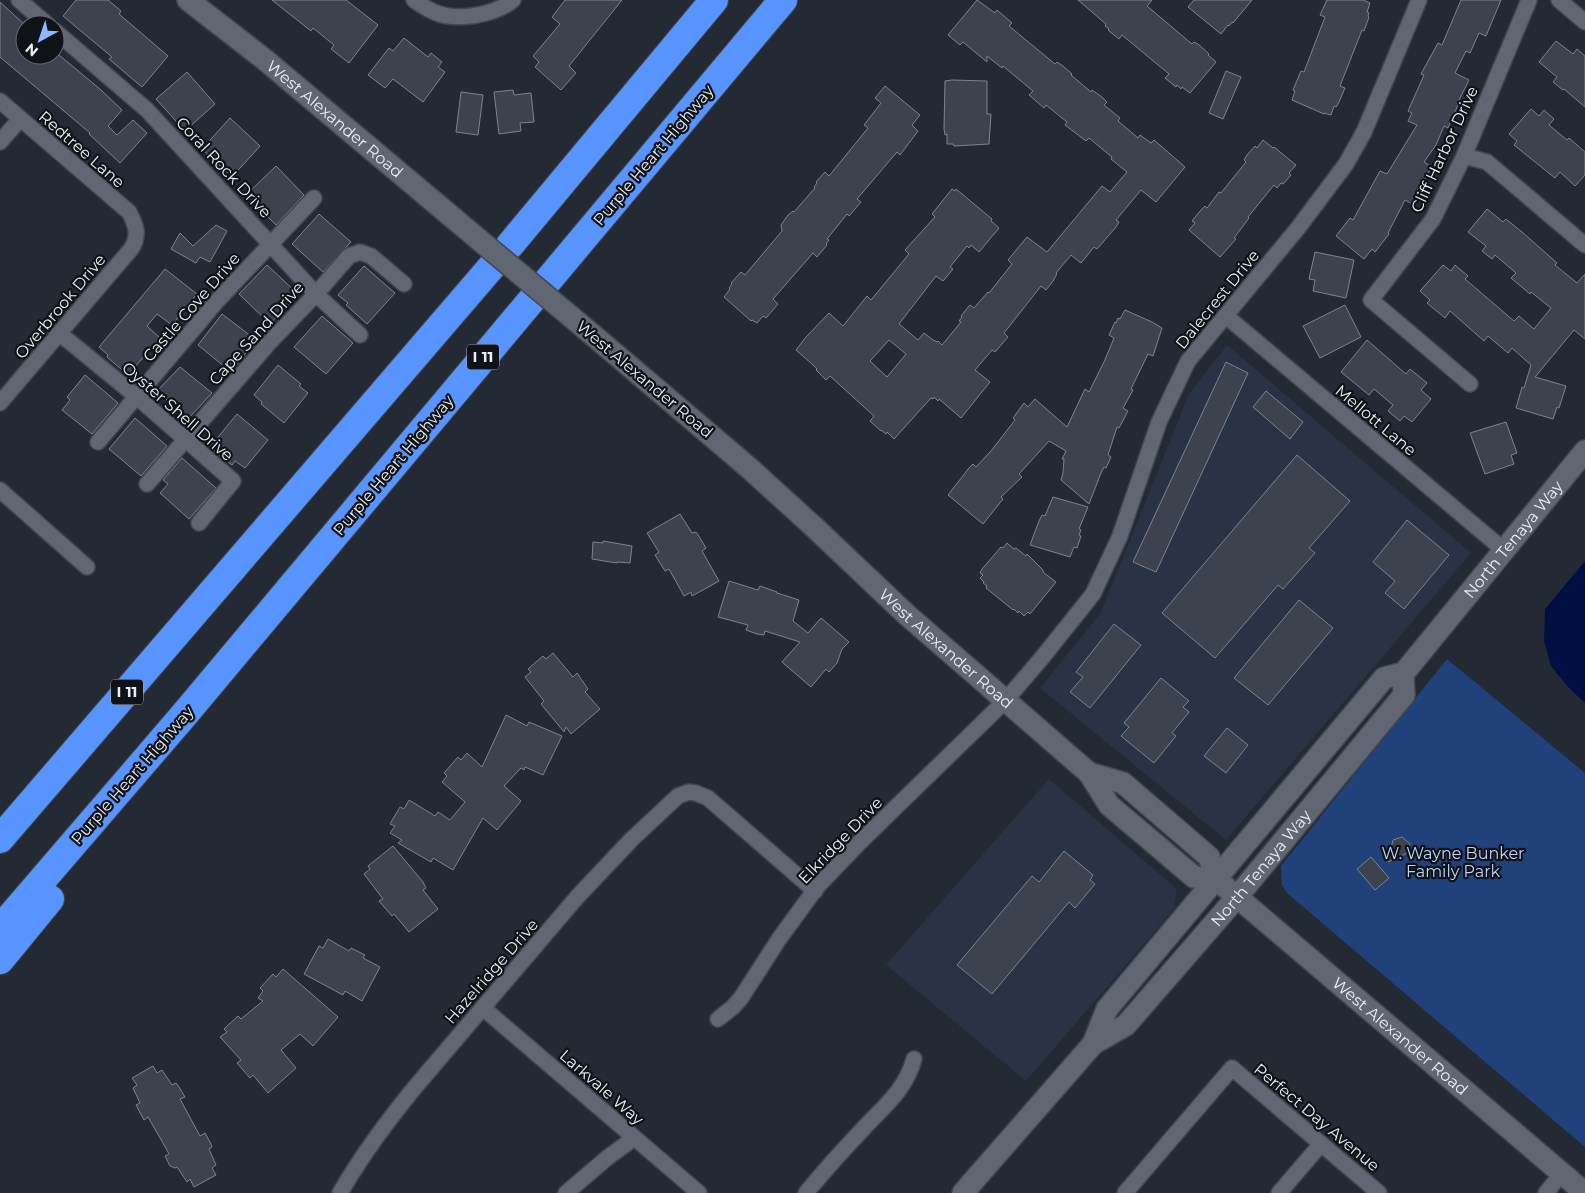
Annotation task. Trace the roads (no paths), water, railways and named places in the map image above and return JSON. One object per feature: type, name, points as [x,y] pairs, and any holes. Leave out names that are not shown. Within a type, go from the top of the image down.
[{"type":"highway","name":"I 11","points":[[0,839],[502,255],[714,0]]},
{"type":"highway","name":"Purple Heart Highway","points":[[0,929],[184,715],[783,0]]},
{"type":"highway","points":[[0,960],[75,868],[155,775],[184,715]]},
{"type":"main road","name":"West Alexander Road","points":[[188,0],[264,59],[748,466],[907,615],[1089,772],[1123,783],[1208,857],[1216,879],[1585,1192]]},
{"type":"main road","name":"North Tenaya Way","points":[[1093,1044],[1107,1009],[1384,678],[1404,673],[1585,451]]},
{"type":"main road","name":"North Tenaya Way","points":[[963,1193],[1093,1044],[1126,1025],[1237,897],[1404,695],[1404,673]]},
{"type":"street","points":[[414,0],[435,13],[454,17],[482,14],[505,6],[513,0]]},
{"type":"street","name":"Dalecrest Drive","points":[[1006,701],[1093,594],[1120,536],[1159,422],[1188,361],[1298,228],[1346,164],[1364,132],[1420,0]]},
{"type":"street","name":"Cliff Harbor Drive","points":[[1470,384],[1371,300],[1433,219],[1464,156],[1529,0]]},
{"type":"street","points":[[1559,0],[1585,22]]},
{"type":"street","points":[[23,1],[38,15]]},
{"type":"street","name":"Coral Rock Drive","points":[[65,40],[147,110],[316,294],[360,335]]},
{"type":"street","name":"Redtree Lane","points":[[0,101],[129,212],[136,227]]},
{"type":"street","points":[[0,142],[20,119]]},
{"type":"street","points":[[1464,156],[1487,162],[1585,245]]},
{"type":"street","name":"Castle Cove Drive","points":[[98,442],[218,300],[314,198]]},
{"type":"street","name":"Overbrook Drive","points":[[0,403],[131,249],[135,242],[136,227]]},
{"type":"street","name":"Cape Sand Drive","points":[[147,484],[268,344],[349,256],[360,252],[371,256],[404,284]]},
{"type":"street","name":"Mellott Lane","points":[[1226,316],[1505,551]]},
{"type":"street","name":"Oyster Shell Drive","points":[[59,334],[136,396],[233,481],[199,523]]},
{"type":"street","points":[[0,490],[87,567]]},
{"type":"street","name":"Elkridge Drive","points":[[718,1019],[741,998],[779,938],[815,891],[859,842],[1006,701]]},
{"type":"street","name":"Hazelridge Drive","points":[[340,1193],[391,1116],[597,876],[678,796],[690,792],[708,798],[815,891]]},
{"type":"street","name":"Larkvale Way","points":[[483,1008],[698,1193]]},
{"type":"street","points":[[806,1193],[899,1091],[911,1071],[914,1059]]},
{"type":"street","name":"Perfect Day Avenue","points":[[1125,1193],[1232,1068],[1379,1193]]},
{"type":"street","points":[[566,1193],[600,1163],[634,1138]]},
{"type":"street","points":[[1278,1193],[1321,1144]]},
{"type":"street","points":[[1546,1193],[1562,1174]]},
{"type":"park label","name":"W. Wayne Bunker Family Park","points":[[1453,862]]}]
